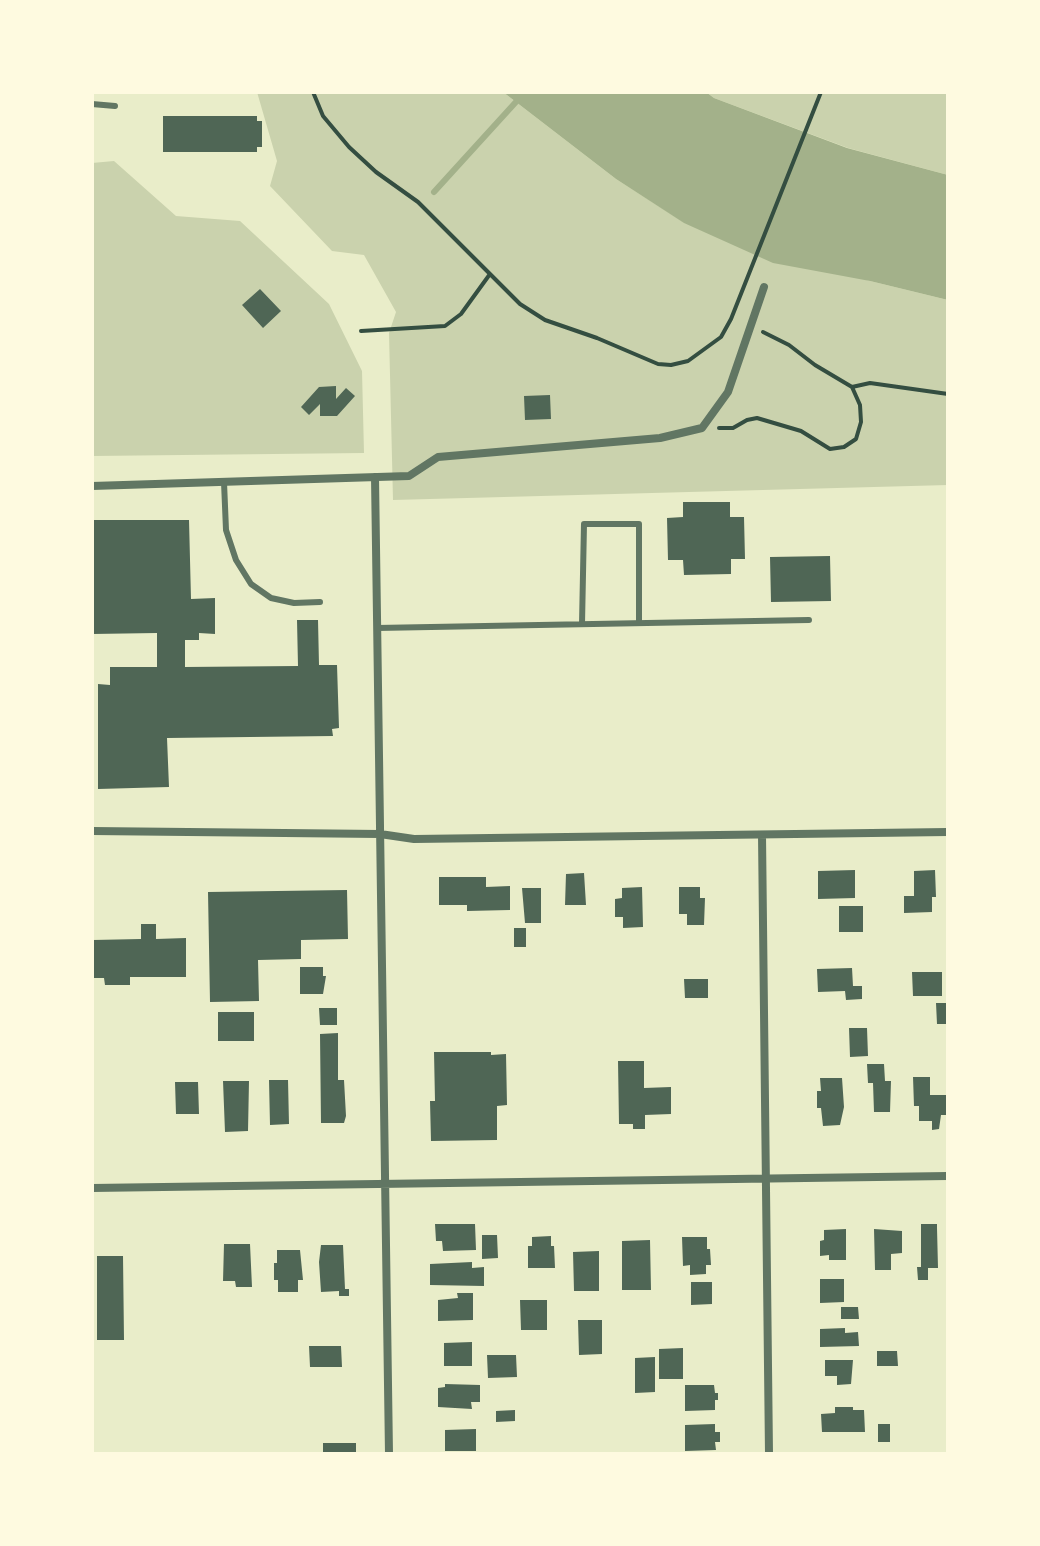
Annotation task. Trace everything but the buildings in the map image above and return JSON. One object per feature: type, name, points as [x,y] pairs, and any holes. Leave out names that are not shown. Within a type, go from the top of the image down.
[{"type":"street","points":[[92,486],[409,476],[438,457],[660,438],[702,428],[728,392],[764,287]]},
{"type":"street","points":[[375,477],[389,1454]]},
{"type":"street","points":[[92,831],[380,834],[414,839],[948,832]]},
{"type":"street","points":[[762,835],[769,1454]]},
{"type":"street","points":[[92,1188],[948,1176]]},
{"type":"lane","points":[[92,104],[115,106]]},
{"type":"lane","points":[[224,482],[226,530],[236,560],[251,584],[271,598],[294,603],[320,602]]},
{"type":"lane","points":[[582,624],[584,524],[639,524],[639,623]]},
{"type":"lane","points":[[377,628],[809,620]]},
{"type":"path","points":[[313,92],[323,116],[349,147],[376,172],[418,202],[520,304],[545,320],[658,364],[671,365],[688,361],[721,337],[731,319],[821,92]]},
{"type":"path","points":[[361,331],[445,326],[461,314],[490,274]]},
{"type":"path","points":[[702,428],[733,428],[757,418],[801,431],[830,449],[844,447],[856,439],[861,422],[860,405],[852,387],[789,345],[731,319]]},
{"type":"path","points":[[852,387],[870,383],[948,394]]},
{"type":"shaded area","points":[[257,92],[503,92],[616,179],[685,223],[870,281],[948,300],[948,485],[393,500],[389,333],[396,312],[364,255],[332,251],[270,186],[277,161]]},
{"type":"shaded area","points":[[503,92],[706,92],[714,98],[847,148],[948,175],[948,300],[870,281],[773,263],[684,223],[616,179]]},
{"type":"shaded area","points":[[706,92],[948,92],[948,175],[848,148],[714,98]]},
{"type":"shaded area","points":[[114,161],[176,216],[240,221],[329,304],[362,371],[364,453],[92,456],[92,163]]},
{"type":"waterway","points":[[434,192],[525,92]]}]
